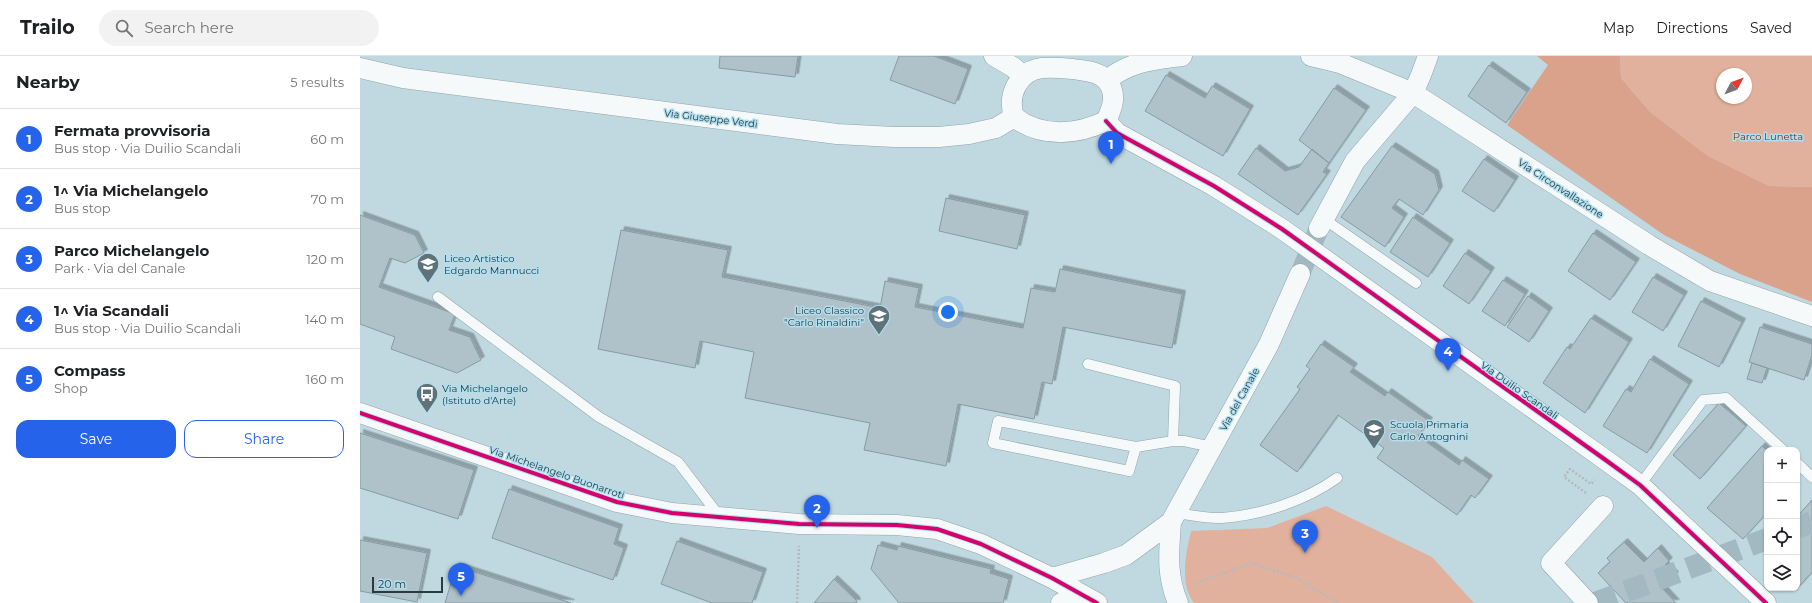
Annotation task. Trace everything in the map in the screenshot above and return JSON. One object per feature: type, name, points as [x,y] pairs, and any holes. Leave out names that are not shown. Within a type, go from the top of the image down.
[{"type":"street","points":[[994,56],[1013,67],[1024,76]]},
{"type":"street","points":[[1107,80],[1127,67],[1143,61],[1182,56]]},
{"type":"street","name":"Via Circonvallazione","points":[[1311,56],[1340,63],[1412,93],[1649,245],[1710,281],[1812,316]]},
{"type":"street","points":[[1322,223],[1355,161],[1412,93],[1428,56]]},
{"type":"street","name":"Via Giuseppe Verdi","points":[[360,68],[374,73],[411,79],[837,134],[894,137],[939,137],[969,134],[996,128],[1014,117]]},
{"type":"street","points":[[1042,68],[1066,69],[1098,74],[1107,80],[1112,90],[1114,102],[1106,121],[1092,128],[1076,132],[1058,133],[1035,128],[1020,122],[1014,117],[1012,111],[1013,92],[1018,82],[1030,72],[1042,68]]},
{"type":"street","name":"Via Duilio Scandali","points":[[1106,121],[1117,133],[1214,186],[1282,229],[1640,485],[1766,603]]},
{"type":"street","name":"Via del Canale","points":[[1175,597],[1168,567],[1174,517],[1270,344],[1300,274]]},
{"type":"street","name":"Via Michelangelo Buonarroti","points":[[360,413],[617,502],[672,513],[721,519],[799,524],[897,525],[937,529],[981,544],[1052,578],[1089,599]]},
{"type":"street","points":[[1588,603],[1551,563],[1603,506]]},
{"type":"street","name":"Via del Canale","points":[[1052,578],[1126,555],[1174,517]]},
{"type":"street","points":[[1061,603],[1089,599]]},
{"type":"lane","points":[[1322,223],[1416,282]]},
{"type":"lane","points":[[438,297],[599,417],[678,462],[721,519]]},
{"type":"lane","points":[[1088,364],[1175,386],[1173,441]]},
{"type":"lane","points":[[1640,485],[1703,400],[1726,398],[1780,447]]},
{"type":"lane","points":[[1136,447],[1129,471],[994,443],[998,421],[1136,447],[1173,441],[1184,441],[1212,447]]},
{"type":"lane","points":[[1800,466],[1812,477]]},
{"type":"lane","points":[[1174,517],[1221,518],[1278,508],[1324,487],[1337,478]]},
{"type":"path","points":[[1579,488],[1564,477],[1570,469],[1585,480]]},
{"type":"path","points":[[796,603],[799,524]]},
{"type":"path","points":[[1175,597],[1250,563],[1297,578],[1338,603]]},
{"type":"green space","name":"Parco Lunetta","points":[[1620,56],[1812,56],[1812,187],[1769,186],[1708,156],[1650,112],[1621,78]]},
{"type":"green space","points":[[1326,506],[1432,557],[1474,603],[1194,603],[1186,587],[1185,578],[1187,549],[1191,531],[1267,528]]},
{"type":"shaded area","points":[[1537,56],[1620,56],[1621,78],[1650,112],[1708,156],[1769,186],[1812,187],[1812,302],[1740,274],[1664,235],[1507,125],[1548,65]]},
{"type":"building","points":[[720,56],[798,56],[795,77],[719,68]]},
{"type":"building","points":[[899,56],[934,56],[968,69],[955,104],[890,80]]},
{"type":"building","points":[[1489,65],[1527,92],[1506,123],[1468,96]]},
{"type":"building","points":[[1166,75],[1205,98],[1212,86],[1250,109],[1223,156],[1145,111]]},
{"type":"building","points":[[1334,88],[1366,110],[1329,163],[1299,140]]},
{"type":"building","points":[[1392,146],[1435,174],[1439,190],[1423,215],[1399,199],[1392,208],[1404,217],[1385,247],[1341,217]]},
{"type":"building","points":[[1256,148],[1285,171],[1299,167],[1312,149],[1329,163],[1323,172],[1327,174],[1298,215],[1238,174]]},
{"type":"building","points":[[1484,159],[1515,180],[1494,212],[1462,191]]},
{"type":"building","points":[[946,198],[1025,215],[1017,249],[939,231]]},
{"type":"building","points":[[360,215],[415,235],[424,253],[405,263],[390,258],[379,287],[455,314],[449,330],[470,337],[481,360],[457,373],[391,349],[395,337],[360,324]]},
{"type":"building","points":[[1413,217],[1450,243],[1428,277],[1390,252]]},
{"type":"building","points":[[621,230],[728,250],[722,277],[880,308],[885,281],[919,288],[915,307],[1023,328],[1031,288],[1055,292],[1060,269],[1182,294],[1172,348],[1063,327],[1052,384],[1042,382],[1034,419],[958,404],[946,466],[864,450],[870,423],[745,398],[754,352],[700,341],[695,368],[598,349]]},
{"type":"building","points":[[1593,233],[1636,262],[1610,300],[1568,271]]},
{"type":"building","points":[[1465,253],[1491,271],[1469,304],[1443,286]]},
{"type":"building","points":[[1653,277],[1684,295],[1663,331],[1632,312]]},
{"type":"building","points":[[1503,280],[1525,294],[1505,326],[1482,311]]},
{"type":"building","points":[[1528,296],[1549,311],[1529,342],[1507,327]]},
{"type":"building","points":[[1701,301],[1742,322],[1719,367],[1678,346]]},
{"type":"building","points":[[1591,318],[1629,342],[1585,413],[1543,383],[1567,347],[1570,349]]},
{"type":"building","points":[[1760,327],[1812,344],[1812,355],[1804,380],[1749,362]]},
{"type":"building","points":[[1321,344],[1354,367],[1350,372],[1385,396],[1388,392],[1429,421],[1418,436],[1459,465],[1462,460],[1489,479],[1475,498],[1471,495],[1457,515],[1377,458],[1384,448],[1338,415],[1297,472],[1260,445],[1300,389],[1297,387],[1310,369],[1306,366]]},
{"type":"building","points":[[1650,359],[1689,384],[1647,453],[1603,426],[1626,389],[1631,392]]},
{"type":"building","points":[[1752,363],[1767,368],[1762,383],[1747,379]]},
{"type":"building","points":[[1719,403],[1746,426],[1700,479],[1673,455]]},
{"type":"building","points":[[360,433],[474,470],[458,519],[360,488]]},
{"type":"building","points":[[1762,446],[1764,448],[1764,516],[1743,539],[1707,508]]},
{"type":"building","points":[[509,489],[619,528],[614,544],[624,548],[613,580],[492,538]]},
{"type":"building","points":[[1812,500],[1812,572],[1800,586],[1800,519],[1800,514]]},
{"type":"building","points":[[360,540],[427,553],[417,602],[360,591]]},
{"type":"building","points":[[677,541],[763,572],[752,603],[712,603],[661,584]]},
{"type":"building","points":[[1624,542],[1644,562],[1658,548],[1669,561],[1665,565],[1675,575],[1662,588],[1676,603],[1626,603],[1598,573],[1610,562],[1607,558]]},
{"type":"building","points":[[878,545],[897,550],[898,546],[991,569],[990,573],[1009,579],[1003,603],[899,603],[871,569]]},
{"type":"building","points":[[456,566],[571,603],[445,603]]},
{"type":"building","points":[[834,579],[856,600],[857,603],[814,603]]},
{"type":"tunnel","points":[[1300,274],[1319,228]]},
{"type":"tunnel","points":[[1800,527],[1812,522]]},
{"type":"tunnel","points":[[1595,603],[1764,540]]},
{"type":"cycle path","points":[[1106,121],[1117,133],[1214,186],[1282,229],[1640,485],[1766,603]]},
{"type":"cycle path","points":[[360,413],[617,502],[672,513],[799,524],[897,525],[937,529],[981,544],[1052,578],[1097,603]]},
{"type":"place","name":"Fermata provvisoria","points":[[1111,164]]},
{"type":"place","name":"Liceo Artistico Edgardo Mannucci","points":[[428,284]]},
{"type":"place","name":"Liceo Classico \"Carlo Rinaldini\"","points":[[879,336]]},
{"type":"place","name":"1^ Via Scandali","points":[[1448,371]]},
{"type":"place","name":"Via Michelangelo (Istituto d'Arte)","points":[[427,414]]},
{"type":"place","name":"Scuola Primaria Carlo Antognini","points":[[1374,450]]},
{"type":"place","name":"1^ Via Michelangelo","points":[[817,528]]},
{"type":"place","name":"Parco Michelangelo","points":[[1305,553]]},
{"type":"place","name":"Compass","points":[[461,596]]}]
